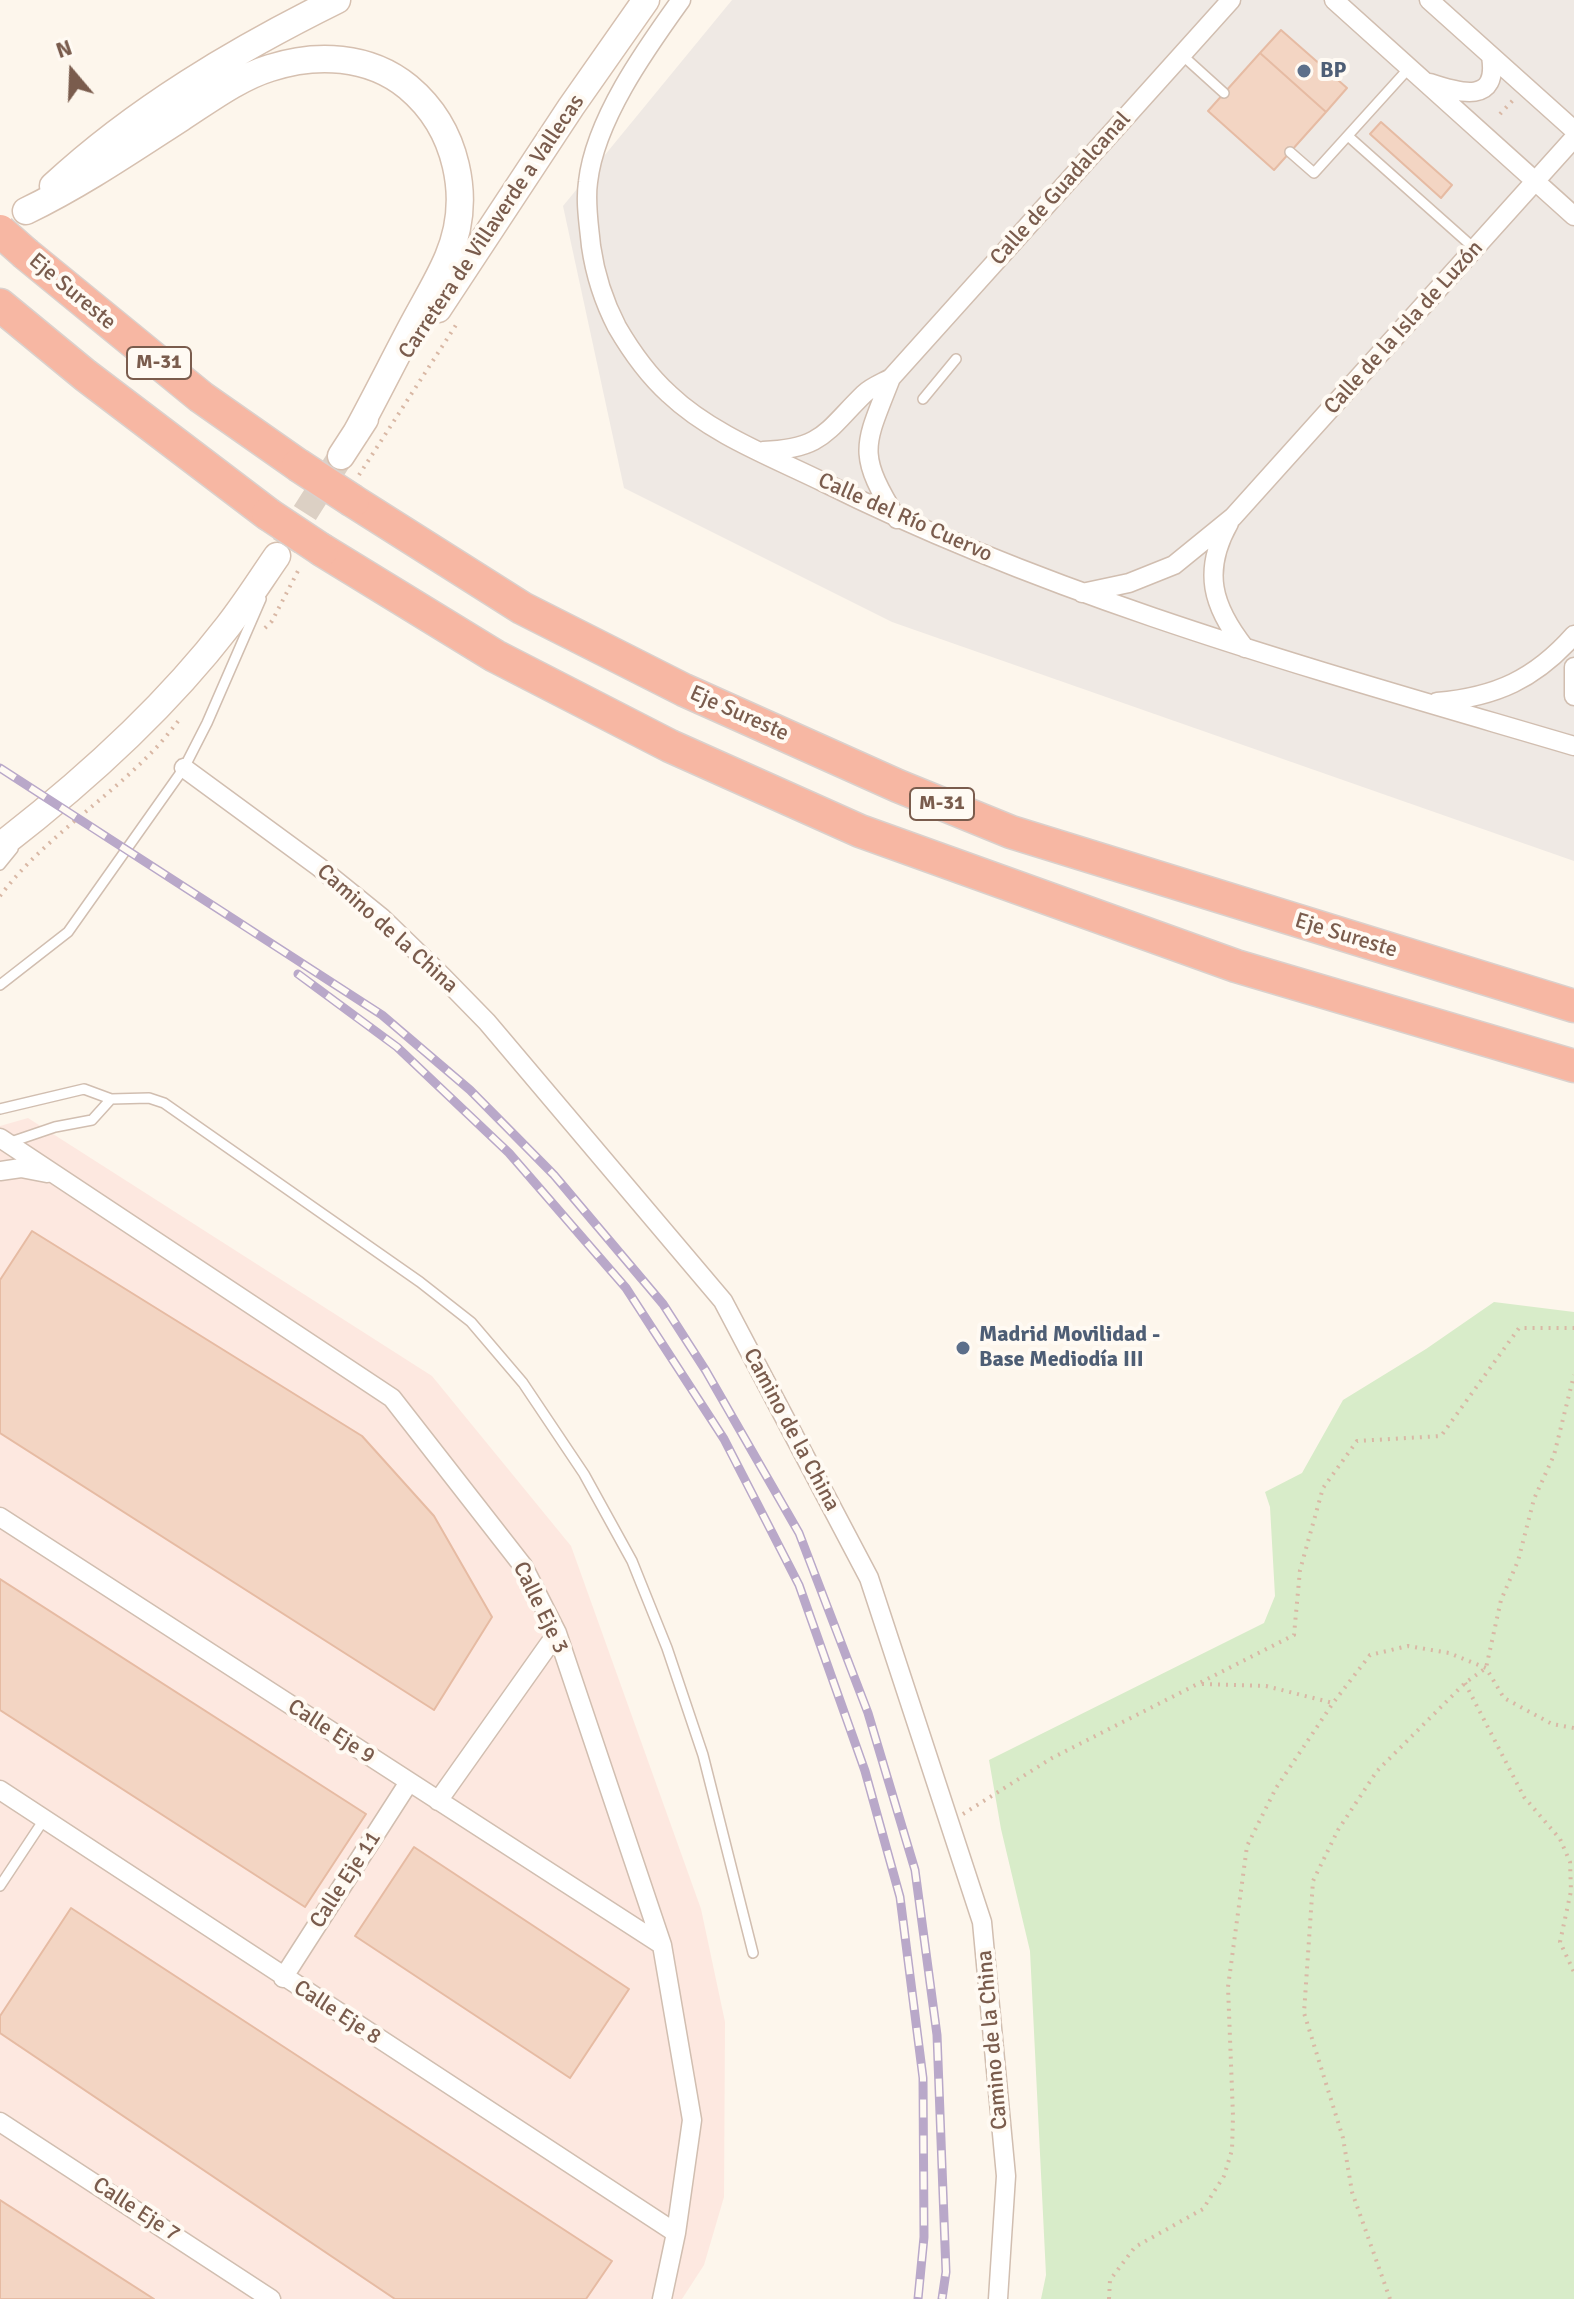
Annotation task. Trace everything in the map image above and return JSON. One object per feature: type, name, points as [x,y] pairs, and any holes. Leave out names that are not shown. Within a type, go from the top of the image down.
[{"type":"highway","name":"Eje Sureste","points":[[0,233],[201,397],[298,465],[522,608],[684,690],[898,786],[1011,832],[1574,1006]]},
{"type":"highway","name":"M-31","points":[[0,305],[107,393],[268,514],[322,550],[509,663],[670,746],[860,831],[1236,966],[1574,1066]]},
{"type":"main road","points":[[0,233],[89,152],[181,87],[287,25],[337,0]]},
{"type":"main road","name":"Carretera de Villaverde a Vallecas","points":[[341,456],[571,107],[646,0]]},
{"type":"main road","points":[[26,211],[107,166],[239,82],[267,68],[321,58],[349,60],[394,76],[426,105],[450,144],[461,189],[460,213],[448,257],[356,433]]},
{"type":"main road","points":[[0,846],[141,724],[228,626],[277,556]]},
{"type":"street","name":"Calle del Río Cuervo","points":[[681,0],[616,101],[595,151],[587,182],[593,261],[604,297],[616,324],[649,373],[670,396],[693,413],[760,451],[897,519],[1080,593],[1245,648],[1574,746]]},
{"type":"street","name":"Calle de Guadalcanal","points":[[760,451],[804,446],[822,437],[866,392],[891,378],[1231,0]]},
{"type":"street","points":[[1334,0],[1574,216]]},
{"type":"street","points":[[1429,0],[1574,130]]},
{"type":"street","points":[[1423,81],[1470,94],[1479,92],[1492,78],[1491,56]]},
{"type":"street","name":"Calle de la Isla de Luzón","points":[[1080,593],[1152,576],[1193,552],[1233,517],[1574,138]]},
{"type":"street","name":"Calle de Guadalcanal","points":[[891,378],[873,422],[868,455],[871,474],[897,519]]},
{"type":"street","name":"Calle de la Isla de Luzón","points":[[1233,517],[1220,539],[1214,560],[1213,581],[1215,599],[1223,616],[1245,648]]},
{"type":"street","points":[[1427,703],[1471,698],[1513,685],[1541,668],[1574,635]]},
{"type":"street","points":[[1574,667],[1574,696]]},
{"type":"street","name":"Camino de la China","points":[[184,768],[319,867],[382,918],[443,977],[487,1022],[723,1301],[869,1578],[982,1922],[1006,2176],[998,2299]]},
{"type":"street","points":[[4,1140],[57,1175]]},
{"type":"street","name":"Calle Eje 3","points":[[0,1171],[21,1168],[57,1175],[392,1398],[523,1566],[557,1633],[662,1945],[692,2120],[676,2233],[662,2299]]},
{"type":"street","name":"Calle Eje 9","points":[[0,1517],[662,1945]]},
{"type":"street","points":[[438,1801],[557,1633]]},
{"type":"street","name":"Calle Eje 11","points":[[283,1978],[409,1782]]},
{"type":"street","name":"Calle Eje 8","points":[[0,1790],[676,2233]]},
{"type":"street","name":"Calle Eje 7","points":[[0,2122],[271,2299]]},
{"type":"lane","points":[[1182,55],[1224,93]]},
{"type":"lane","points":[[1290,152],[1314,173],[1409,68]]},
{"type":"lane","points":[[1348,136],[1475,249]]},
{"type":"lane","points":[[923,399],[956,359]]},
{"type":"lane","points":[[0,985],[68,932],[184,768],[247,636],[277,556]]},
{"type":"lane","points":[[0,865],[36,818]]},
{"type":"lane","points":[[0,1109],[84,1089],[111,1099],[149,1098],[164,1103],[420,1282],[471,1322],[523,1383],[584,1474],[632,1561],[667,1648],[703,1755],[753,1953]]},
{"type":"lane","points":[[4,1140],[92,1120],[111,1099]]},
{"type":"lane","points":[[0,1886],[45,1818]]},
{"type":"path","points":[[1500,114],[1515,98]]},
{"type":"path","points":[[949,1822],[1052,1758],[1294,1635],[1300,1570],[1323,1488],[1357,1441],[1441,1436],[1519,1328],[1574,1328]]},
{"type":"path","points":[[1390,2299],[1352,2192],[1343,2138],[1304,2013],[1313,1881],[1338,1830],[1377,1771],[1465,1683],[1486,1668],[1501,1600],[1518,1561],[1534,1499],[1554,1455],[1574,1375]]},
{"type":"path","points":[[1109,2299],[1110,2280],[1135,2247],[1203,2209],[1224,2176],[1232,2150],[1233,2116],[1228,1987],[1247,1846],[1276,1788],[1333,1703],[1370,1655],[1408,1646],[1449,1653],[1486,1668],[1504,1698],[1552,1724],[1574,1728]]},
{"type":"path","points":[[1465,1683],[1524,1797],[1560,1839],[1570,1862],[1571,1891],[1560,1942],[1574,1972]]},
{"type":"path","points":[[1199,1684],[1266,1686],[1333,1703]]},
{"type":"shaded area","points":[[732,0],[1574,0],[1574,861],[892,622],[624,488],[563,206]]},
{"type":"shaded area","points":[[28,1118],[432,1376],[571,1546],[701,1909],[725,2022],[724,2197],[704,2265],[682,2299],[0,2299],[0,1126]]},
{"type":"green space","points":[[1494,1302],[1574,1312],[1574,2299],[1041,2299],[1046,2275],[1030,1951],[1001,1829],[989,1760],[1264,1623],[1275,1596],[1270,1507],[1265,1492],[1302,1473],[1343,1400],[1426,1349]]},
{"type":"building","name":"BP","points":[[1281,30],[1347,88],[1326,112],[1260,53]]},
{"type":"building","points":[[1260,53],[1326,112],[1274,170],[1208,111]]},
{"type":"building","points":[[1381,122],[1452,185],[1441,198],[1370,134]]},
{"type":"building","points":[[32,1231],[362,1436],[434,1516],[492,1617],[434,1710],[0,1433],[0,1280]]},
{"type":"building","points":[[0,1579],[366,1814],[305,1907],[0,1710]]},
{"type":"building","points":[[414,1847],[629,1989],[570,2078],[355,1936]]},
{"type":"building","points":[[71,1908],[612,2261],[586,2299],[395,2299],[0,2033],[0,2016]]},
{"type":"building","points":[[0,2200],[154,2299],[0,2299]]},
{"type":"tunnel","points":[[284,546],[341,456]]},
{"type":"railway","points":[[0,768],[382,1015],[470,1090],[554,1175],[663,1304],[706,1371],[799,1533],[868,1713],[915,1870],[937,2035],[946,2272],[942,2299]]},
{"type":"railway","points":[[298,974],[397,1047],[509,1153],[626,1288],[724,1439],[799,1585],[865,1771],[900,1897],[923,2078],[924,2237],[918,2299]]},
{"type":"place","name":"BP","points":[[1304,71]]},
{"type":"place","name":"Madrid Movilidad - Base Mediodía III","points":[[963,1348]]}]
